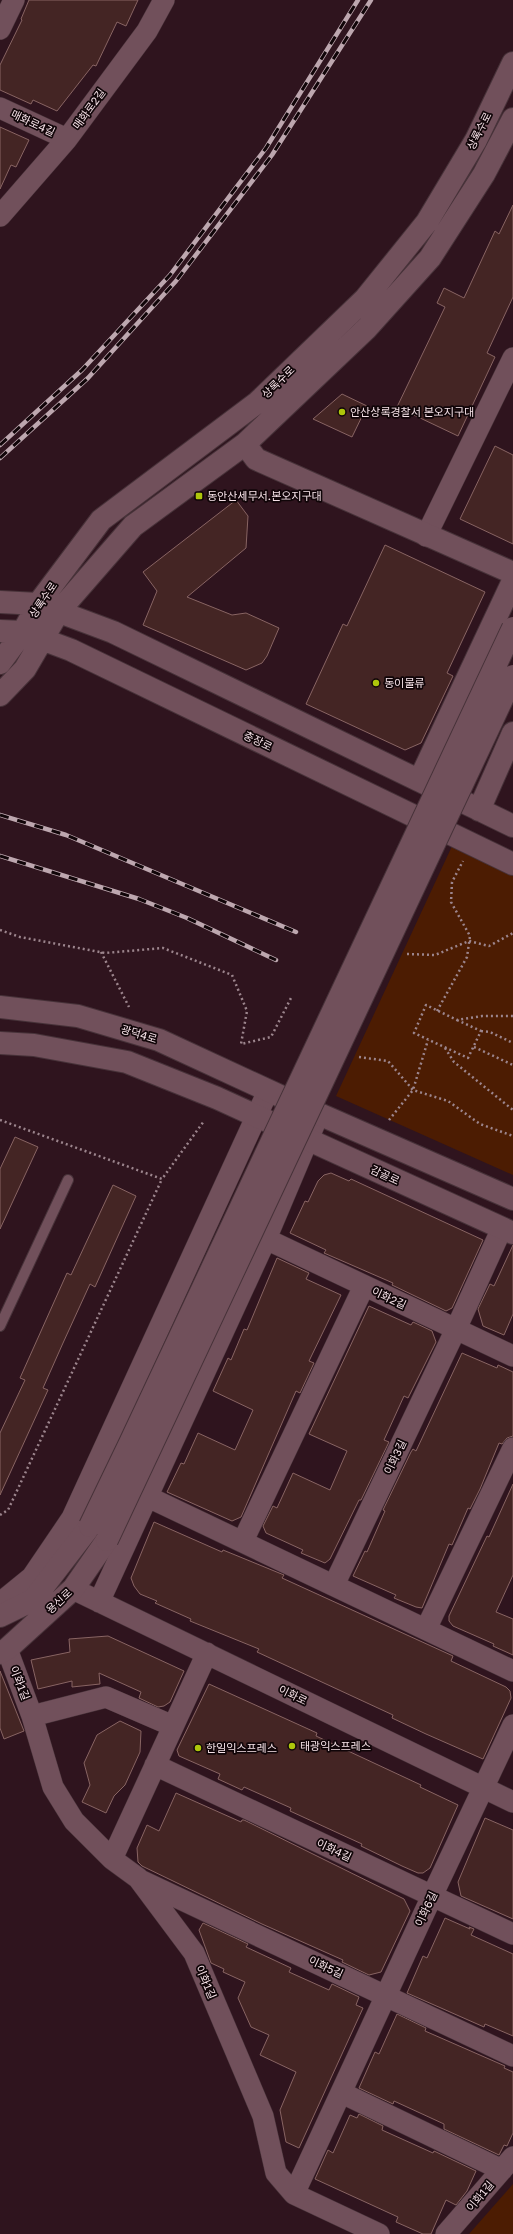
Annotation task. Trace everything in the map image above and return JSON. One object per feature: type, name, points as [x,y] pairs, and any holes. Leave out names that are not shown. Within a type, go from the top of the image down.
[{"type":"street","points":[[0,28],[14,0]]},
{"type":"street","name":"매화로2길","points":[[1,213],[67,139],[147,30],[164,0]]},
{"type":"street","name":"상록수로","points":[[0,695],[25,669],[38,604],[101,520],[258,402],[365,299],[428,222],[476,140],[513,63]]},
{"type":"street","name":"매화로4길","points":[[0,108],[67,139]]},
{"type":"street","name":"상록수로","points":[[0,663],[59,611],[132,526],[245,444],[367,328],[430,258],[484,174],[513,119]]},
{"type":"street","points":[[426,536],[513,358]]},
{"type":"street","points":[[245,444],[256,459],[426,536],[513,573]]},
{"type":"street","points":[[420,779],[513,581]]},
{"type":"street","points":[[0,602],[38,604],[113,632],[420,779],[513,826]]},
{"type":"street","name":"용신로","points":[[0,1616],[33,1600],[90,1526],[130,1444],[513,628]]},
{"type":"street","name":"충장로","points":[[0,631],[33,635],[513,864]]},
{"type":"street","name":"용신로","points":[[4,1651],[73,1589],[107,1540],[513,676]]},
{"type":"street","points":[[479,810],[513,733]]},
{"type":"street","name":"광덕4로","points":[[0,1007],[78,1016],[159,1040],[268,1091]]},
{"type":"street","points":[[0,1043],[34,1045],[127,1062],[217,1098],[257,1117]]},
{"type":"street","points":[[0,1603],[32,1577],[72,1518],[268,1091],[513,1199]]},
{"type":"street","points":[[99,1602],[146,1496],[266,1239],[307,1139],[319,1114]]},
{"type":"street","name":"감골로","points":[[257,1117],[507,1231]]},
{"type":"street","name":"이화3길","points":[[334,1585],[456,1329],[507,1231]]},
{"type":"street","name":"이화2길","points":[[266,1239],[513,1356]]},
{"type":"street","points":[[243,1541],[364,1286]]},
{"type":"street","points":[[426,1629],[513,1448]]},
{"type":"street","points":[[146,1496],[513,1671]]},
{"type":"street","name":"이화로","points":[[73,1589],[513,1802]]},
{"type":"street","name":"이화1길","points":[[4,1651],[32,1716],[53,1787],[74,1821],[112,1859],[138,1878],[194,1953],[262,2116],[276,2173],[294,2194],[379,2234]]},
{"type":"street","points":[[112,1859],[207,1653]]},
{"type":"street","points":[[32,1716],[106,1697],[174,1726]]},
{"type":"street","name":"이화6길","points":[[294,2194],[513,1725]]},
{"type":"street","name":"이화4길","points":[[155,1765],[513,1934]]},
{"type":"street","name":"이화5길","points":[[138,1878],[513,2056]]},
{"type":"street","points":[[342,2093],[508,2164]]},
{"type":"street","name":"이화1길","points":[[446,2234],[508,2164]]},
{"type":"lane","points":[[0,1326],[68,1180]]},
{"type":"path","points":[[437,1011],[467,957],[470,941],[468,931],[451,902],[452,882],[471,844]]},
{"type":"path","points":[[0,930],[20,937],[101,952],[163,948],[232,975],[247,1011],[241,1044],[271,1037],[291,998]]},
{"type":"path","points":[[406,954],[435,955],[470,941],[489,946],[513,933]]},
{"type":"path","points":[[101,952],[129,1006]]},
{"type":"path","points":[[481,1031],[468,1058],[414,1033],[426,1005],[481,1031],[490,1032],[513,1043]]},
{"type":"path","points":[[457,1020],[482,1016],[513,1016]]},
{"type":"path","points":[[389,1120],[413,1090],[428,1040]]},
{"type":"path","points":[[474,1046],[513,1065]]},
{"type":"path","points":[[444,1048],[454,1062],[513,1110]]},
{"type":"path","points":[[359,1057],[388,1061],[413,1090],[448,1101],[480,1124],[513,1136]]},
{"type":"path","points":[[0,1120],[64,1142],[162,1179]]},
{"type":"path","points":[[0,1515],[8,1510],[162,1179],[204,1121]]},
{"type":"shaded area","points":[[453,844],[513,874],[513,1175],[336,1096]]},
{"type":"shaded area","points":[[513,2184],[513,2234],[469,2234]]},
{"type":"building","points":[[29,0],[138,0],[126,26],[117,22],[96,66],[93,65],[57,111],[33,100],[31,104],[0,90],[0,65],[22,20],[21,19]]},
{"type":"building","points":[[0,127],[29,140],[16,167],[11,165],[0,189]]},
{"type":"building","points":[[513,205],[513,297],[487,353],[495,357],[458,436],[397,407],[445,307],[437,303],[444,288],[464,298],[495,231],[499,234]]},
{"type":"building","name":"안산상록경찰서 본오지구대","points":[[342,394],[367,406],[352,437],[313,419]]},
{"type":"building","points":[[495,446],[513,455],[513,544],[460,519]]},
{"type":"building","points":[[236,500],[248,516],[246,548],[187,597],[232,615],[246,613],[279,628],[267,656],[262,663],[246,670],[143,625],[157,591],[143,572]]},
{"type":"building","points":[[385,545],[485,592],[447,673],[453,676],[421,743],[405,750],[306,704],[343,624],[347,626]]},
{"type":"building","points":[[15,1137],[38,1147],[0,1229],[0,1169]]},
{"type":"building","points":[[331,1173],[349,1181],[351,1179],[483,1240],[452,1308],[446,1311],[392,1285],[393,1283],[324,1253],[326,1250],[290,1233],[305,1201],[308,1202],[318,1181],[324,1175]]},
{"type":"building","points":[[113,1185],[136,1196],[95,1287],[90,1284],[63,1343],[43,1388],[48,1390],[0,1495],[0,1433],[25,1380],[20,1378],[67,1273],[71,1275]]},
{"type":"building","points":[[513,1245],[513,1314],[504,1335],[483,1326],[478,1309],[490,1284],[494,1286]]},
{"type":"building","points":[[277,1258],[309,1273],[306,1279],[341,1295],[309,1361],[314,1363],[300,1393],[296,1391],[241,1517],[232,1521],[167,1492],[181,1463],[184,1464],[198,1433],[235,1450],[253,1410],[213,1391],[228,1358],[231,1360],[244,1329],[247,1330]]},
{"type":"building","points":[[369,1306],[411,1325],[413,1322],[432,1331],[436,1342],[408,1398],[404,1396],[384,1440],[389,1442],[330,1559],[325,1563],[301,1553],[303,1550],[266,1533],[263,1526],[273,1506],[277,1508],[293,1473],[330,1490],[347,1451],[309,1434]]},
{"type":"building","points":[[462,1353],[497,1368],[498,1365],[513,1372],[513,1436],[507,1438],[502,1444],[499,1443],[480,1489],[470,1509],[468,1508],[452,1545],[449,1544],[422,1608],[416,1607],[394,1598],[396,1595],[353,1576],[365,1551],[367,1552],[385,1511],[383,1510],[411,1452],[413,1449],[416,1451]]},
{"type":"building","points":[[513,1484],[513,1575],[496,1612],[513,1619],[513,1655],[493,1646],[494,1644],[453,1626],[449,1621],[449,1616],[487,1536],[489,1537]]},
{"type":"building","points":[[154,1522],[222,1552],[223,1550],[284,1575],[282,1578],[453,1656],[451,1661],[506,1687],[510,1691],[511,1698],[483,1759],[392,1718],[393,1715],[257,1652],[259,1649],[190,1621],[191,1619],[155,1603],[157,1601],[140,1594],[134,1586],[131,1578]]},
{"type":"building","points":[[108,1636],[184,1671],[170,1702],[164,1706],[158,1707],[139,1698],[141,1692],[99,1673],[100,1684],[72,1687],[72,1681],[38,1689],[31,1660],[70,1652],[69,1639]]},
{"type":"building","points":[[0,1671],[24,1731],[4,1739],[0,1728]]},
{"type":"building","points":[[209,1684],[317,1733],[316,1736],[421,1785],[420,1787],[458,1805],[430,1868],[423,1873],[418,1873],[402,1866],[361,1846],[362,1844],[290,1811],[291,1808],[244,1787],[242,1790],[218,1779],[220,1774],[179,1756],[177,1750]]},
{"type":"building","points":[[120,1721],[141,1731],[140,1752],[125,1785],[114,1796],[106,1813],[82,1802],[90,1785],[84,1763],[97,1735]]},
{"type":"building","points":[[176,1793],[241,1822],[244,1820],[404,1899],[410,1911],[381,1972],[369,1975],[342,1962],[343,1960],[262,1924],[142,1866],[138,1862],[137,1848],[147,1825],[159,1831]]},
{"type":"building","points":[[485,1818],[513,1830],[513,1919],[461,1896],[458,1882]]},
{"type":"building","points":[[445,1918],[470,1929],[469,1927],[474,1929],[471,1935],[513,1954],[513,2036],[485,2024],[484,2027],[407,1993],[423,1956],[427,1958]]},
{"type":"building","points":[[203,1923],[248,1944],[246,1947],[291,1968],[289,1972],[329,1990],[332,1984],[359,1997],[356,2005],[363,2008],[299,2148],[286,2142],[280,2110],[296,2072],[260,2055],[269,2035],[251,2027],[238,1998],[245,1982],[223,1972],[224,1969],[211,1963],[199,1930]]},
{"type":"building","points":[[397,2014],[426,2028],[425,2031],[505,2066],[504,2068],[513,2072],[513,2133],[507,2146],[504,2145],[499,2155],[444,2129],[444,2124],[394,2101],[393,2104],[359,2088],[375,2052],[379,2054]]},
{"type":"building","points":[[359,2114],[383,2126],[382,2130],[433,2153],[434,2151],[476,2171],[467,2191],[456,2205],[446,2200],[431,2234],[423,2234],[396,2222],[398,2217],[315,2179],[328,2150],[333,2153],[350,2115],[357,2118]]},
{"type":"railway","points":[[0,445],[82,370],[170,275],[266,148],[358,0]]},
{"type":"railway","points":[[0,458],[88,378],[176,281],[272,155],[371,0]]},
{"type":"railway","points":[[0,815],[66,835],[296,932]]},
{"type":"railway","points":[[0,856],[139,899],[187,918],[276,960]]},
{"type":"place","name":"안산상록경찰서 본오지구대","points":[[342,412]]},
{"type":"place","name":"동안산세무서.본오지구대","points":[[199,496]]},
{"type":"place","name":"동이물류","points":[[376,683]]},
{"type":"place","name":"태광익스프레스","points":[[292,1746]]},
{"type":"place","name":"한일익스프레스","points":[[198,1748]]}]
